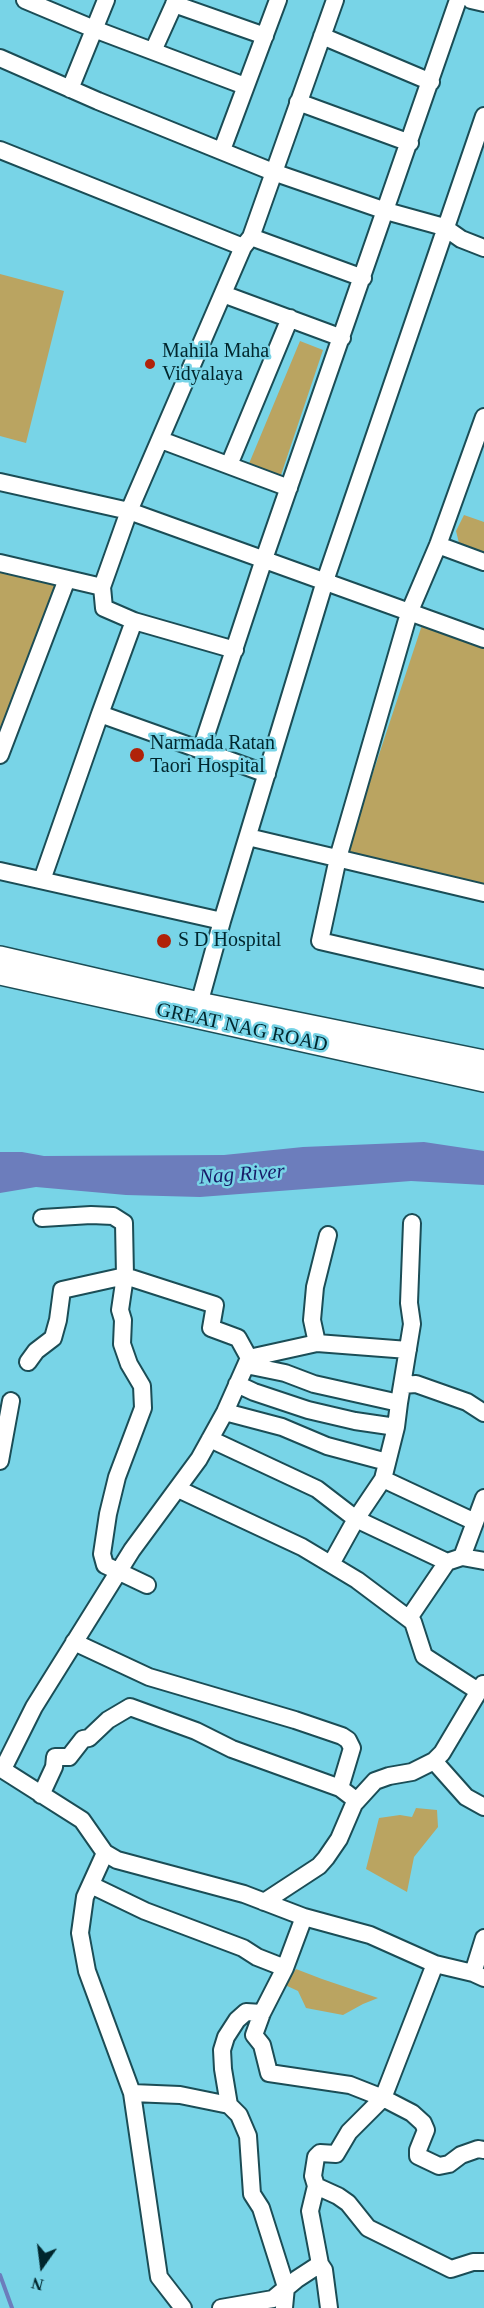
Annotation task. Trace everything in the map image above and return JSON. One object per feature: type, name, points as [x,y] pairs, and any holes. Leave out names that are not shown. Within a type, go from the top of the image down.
[{"type":"main road","name":"GREAT NAG ROAD","points":[[0,957],[197,1010],[484,1081]]},
{"type":"main road","name":"GREAT NAG ROAD","points":[[0,974],[484,1061]]},
{"type":"street","points":[[25,0],[46,4],[94,29],[245,86]]},
{"type":"street","points":[[70,89],[106,0]]},
{"type":"street","points":[[222,150],[278,0]]},
{"type":"street","points":[[235,650],[134,621],[104,608],[102,587],[129,511],[247,242],[335,0]]},
{"type":"street","points":[[201,750],[264,559],[410,144],[458,0]]},
{"type":"street","points":[[471,0],[484,3]]},
{"type":"street","points":[[153,51],[175,2],[265,36]]},
{"type":"street","points":[[322,36],[431,82]]},
{"type":"street","points":[[0,58],[273,172],[386,211],[444,227],[462,239],[484,248]]},
{"type":"street","points":[[298,102],[410,144]]},
{"type":"street","points":[[197,1010],[325,581],[444,227],[484,116]]},
{"type":"street","points":[[0,150],[247,242],[363,278]]},
{"type":"street","points":[[223,294],[342,338]]},
{"type":"street","points":[[229,465],[290,318]]},
{"type":"street","points":[[484,417],[438,545],[410,613],[338,858],[320,941],[484,979]]},
{"type":"street","points":[[161,440],[289,488]]},
{"type":"street","points":[[0,482],[129,511],[484,639]]},
{"type":"street","points":[[438,545],[484,562]]},
{"type":"street","points":[[0,563],[102,587]]},
{"type":"street","points":[[0,755],[67,579]]},
{"type":"street","points":[[42,880],[134,621]]},
{"type":"street","points":[[100,714],[267,774]]},
{"type":"street","points":[[248,837],[484,893]]},
{"type":"street","points":[[0,871],[222,921]]},
{"type":"street","points":[[42,1218],[113,1216],[124,1222],[124,1276],[120,1310],[123,1320],[122,1344],[129,1365],[142,1386],[143,1408],[117,1477],[102,1554],[105,1564],[147,1585]]},
{"type":"street","points":[[331,1564],[356,1519],[383,1479],[396,1428],[412,1324],[409,1303],[412,1223]]},
{"type":"street","points":[[317,1343],[312,1320],[315,1287],[328,1235]]},
{"type":"street","points":[[28,1362],[36,1350],[53,1338],[62,1290],[124,1276],[215,1305],[211,1328],[238,1338],[247,1361],[225,1412],[210,1439],[178,1489],[132,1550],[34,1707],[1,1769],[82,1820],[105,1853],[117,1860],[244,1894],[304,1917],[370,1935],[435,1964],[479,1976],[484,1938]]},
{"type":"street","points":[[247,1361],[317,1343],[408,1350]]},
{"type":"street","points":[[247,1361],[314,1384],[399,1403]]},
{"type":"street","points":[[237,1384],[308,1410],[396,1428]]},
{"type":"street","points":[[402,1385],[416,1384],[467,1402],[484,1413]]},
{"type":"street","points":[[0,1461],[11,1401]]},
{"type":"street","points":[[225,1412],[282,1427],[327,1446],[387,1462]]},
{"type":"street","points":[[210,1439],[317,1489],[356,1519],[454,1560],[484,1562]]},
{"type":"street","points":[[383,1479],[475,1522]]},
{"type":"street","points":[[178,1489],[302,1547],[357,1580],[413,1622],[424,1656],[481,1687],[442,1753],[434,1761],[412,1772],[375,1781],[357,1801],[327,1858],[319,1866],[264,1902]]},
{"type":"street","points":[[408,1618],[454,1560],[475,1522],[484,1498]]},
{"type":"street","points":[[74,1642],[149,1677],[342,1736],[348,1740],[352,1748],[340,1788]]},
{"type":"street","points":[[41,1795],[54,1767],[55,1757],[69,1757],[83,1739],[89,1738],[108,1720],[130,1707],[196,1731],[232,1749],[340,1788],[357,1801]]},
{"type":"street","points":[[434,1761],[466,1797],[484,1807]]},
{"type":"street","points":[[105,1853],[85,1897],[79,1927],[87,1971],[132,2093],[159,2277],[183,2308]]},
{"type":"street","points":[[90,1885],[156,1915],[243,1948],[256,1957],[285,1968]]},
{"type":"street","points":[[304,1917],[285,1968],[262,2013],[254,2035],[262,2045],[269,2073],[350,2085],[383,2098],[412,2114],[423,2123],[426,2130],[418,2156],[439,2166],[449,2164],[461,2154],[478,2149],[484,2150]]},
{"type":"street","points":[[329,2308],[324,2270],[320,2264],[310,2211],[316,2186],[314,2176],[316,2157],[320,2153],[336,2154],[349,2132],[383,2098],[435,1964]]},
{"type":"street","points":[[229,2105],[222,2050],[226,2037],[237,2020],[246,2012],[262,2013]]},
{"type":"street","points":[[132,2093],[180,2095],[229,2105],[239,2115],[248,2136],[252,2194],[261,2208],[286,2288],[284,2308]]},
{"type":"street","points":[[316,2186],[348,2203],[368,2228],[451,2269],[473,2262],[484,2262]]},
{"type":"street","points":[[221,2308],[273,2299],[320,2264]]},
{"type":"shaded area","points":[[0,274],[64,291],[26,443],[0,436]]},
{"type":"shaded area","points":[[300,341],[323,350],[280,478],[248,466]]},
{"type":"shaded area","points":[[464,515],[484,522],[484,555],[463,548],[459,543],[456,531]]},
{"type":"shaded area","points":[[0,569],[58,583],[0,742]]},
{"type":"shaded area","points":[[423,622],[484,644],[484,890],[345,857]]},
{"type":"shaded area","points":[[416,1808],[437,1810],[438,1827],[414,1857],[407,1892],[366,1869],[379,1818],[400,1815],[412,1817]]},
{"type":"shaded area","points":[[296,1969],[378,1998],[343,2015],[306,2008],[298,1991],[285,1985]]},
{"type":"water","name":"Nag River","points":[[424,1142],[484,1151],[484,1185],[411,1181],[200,1197],[126,1195],[36,1187],[0,1193],[0,1152],[22,1152],[44,1156],[224,1155],[303,1147]]},
{"type":"waterway","points":[[0,2275],[12,2308]]},
{"type":"place","name":"Mahila Maha Vidyalaya","points":[[150,364]]},
{"type":"place","name":"Narmada Ratan Taori Hospital","points":[[137,755]]},
{"type":"place","name":"S D Hospital","points":[[164,941]]}]
